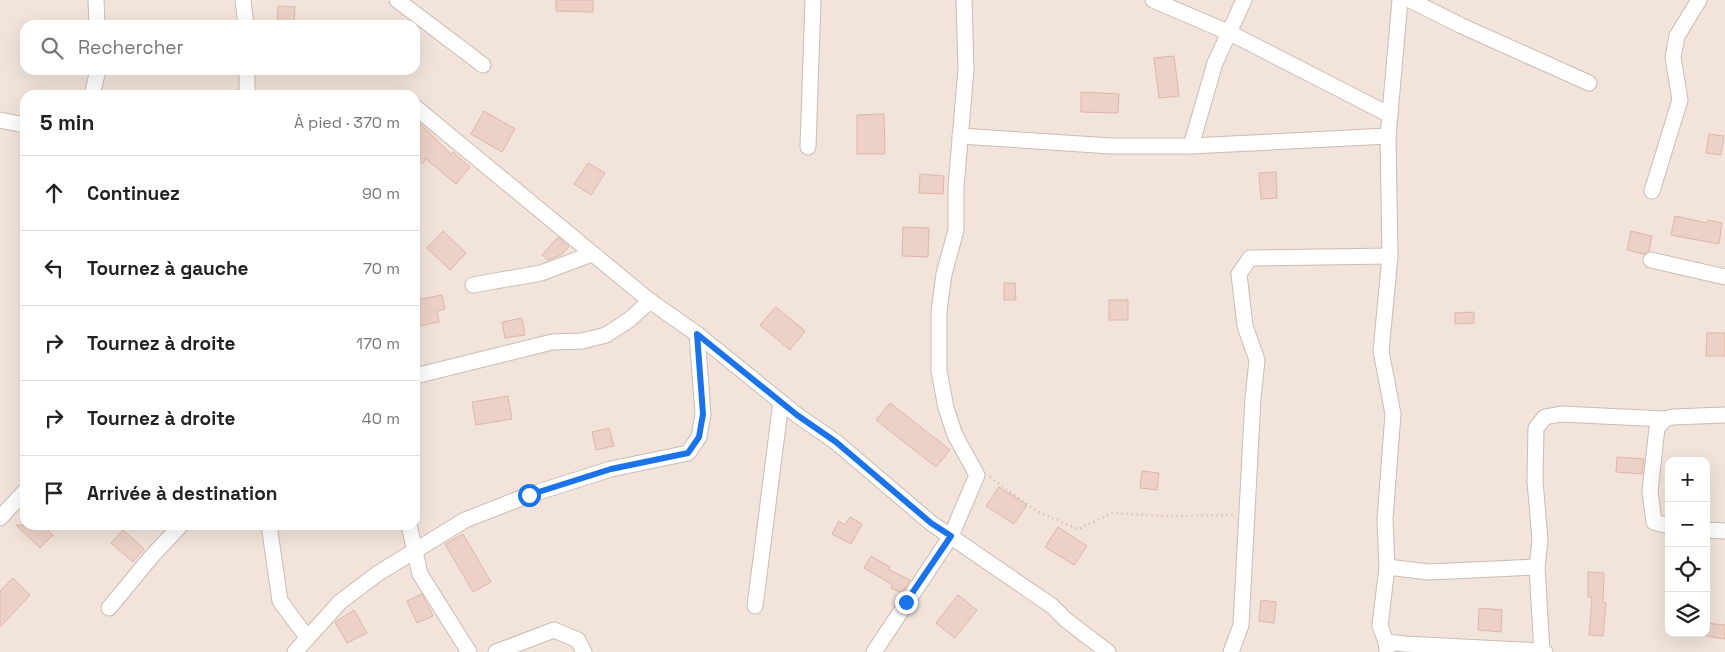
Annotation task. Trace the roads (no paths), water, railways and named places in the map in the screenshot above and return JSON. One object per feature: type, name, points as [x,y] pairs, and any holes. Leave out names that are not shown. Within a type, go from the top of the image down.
[{"type":"street","points":[[96,0],[97,20]]},
{"type":"street","points":[[244,0],[246,20]]},
{"type":"street","points":[[397,0],[483,65]]},
{"type":"street","points":[[808,147],[813,0]]},
{"type":"street","points":[[874,652],[951,536],[977,475],[955,435],[946,408],[939,371],[939,311],[944,274],[956,230],[956,187],[966,69],[964,0]]},
{"type":"street","points":[[1152,0],[1230,32],[1390,116]]},
{"type":"street","points":[[1191,146],[1215,63],[1244,0]]},
{"type":"street","points":[[1400,0],[1388,136],[1390,256],[1381,351],[1393,414],[1385,519],[1387,567],[1380,626],[1386,647],[1405,644],[1543,652],[1537,567],[1540,540],[1535,481],[1536,428],[1546,417],[1562,414],[1665,419],[1725,415]]},
{"type":"street","points":[[1410,0],[1589,84]]},
{"type":"street","points":[[1652,190],[1680,100],[1673,57],[1677,36],[1699,0]]},
{"type":"street","points":[[93,90],[97,75]]},
{"type":"street","points":[[247,75],[247,90]]},
{"type":"street","points":[[420,111],[650,301],[697,334],[797,415],[836,442],[931,523],[1052,606],[1066,620],[1108,652]]},
{"type":"street","points":[[0,120],[20,124]]},
{"type":"street","points":[[960,136],[1111,146],[1191,146],[1388,136]]},
{"type":"street","points":[[473,285],[541,272],[592,254]]},
{"type":"street","points":[[1231,652],[1241,625],[1253,398],[1257,360],[1245,326],[1239,274],[1250,258],[1390,256]]},
{"type":"street","points":[[1651,260],[1725,277]]},
{"type":"street","points":[[420,375],[552,342],[582,342],[606,335],[628,320],[650,301]]},
{"type":"street","points":[[295,652],[340,602],[378,574],[465,520],[529,495],[611,469],[688,453],[699,437],[703,414],[697,334]]},
{"type":"street","points":[[755,606],[781,402]]},
{"type":"street","points":[[1665,419],[1657,428],[1650,491],[1654,522],[1665,525]]},
{"type":"street","points":[[0,518],[20,496]]},
{"type":"street","points":[[109,608],[176,530]]},
{"type":"street","points":[[270,530],[280,601],[307,637]]},
{"type":"street","points":[[410,530],[420,574],[469,652]]},
{"type":"street","points":[[1710,530],[1725,531]]},
{"type":"street","points":[[1387,567],[1430,572],[1537,567]]},
{"type":"street","points":[[496,652],[554,630],[578,640],[584,652]]}]
